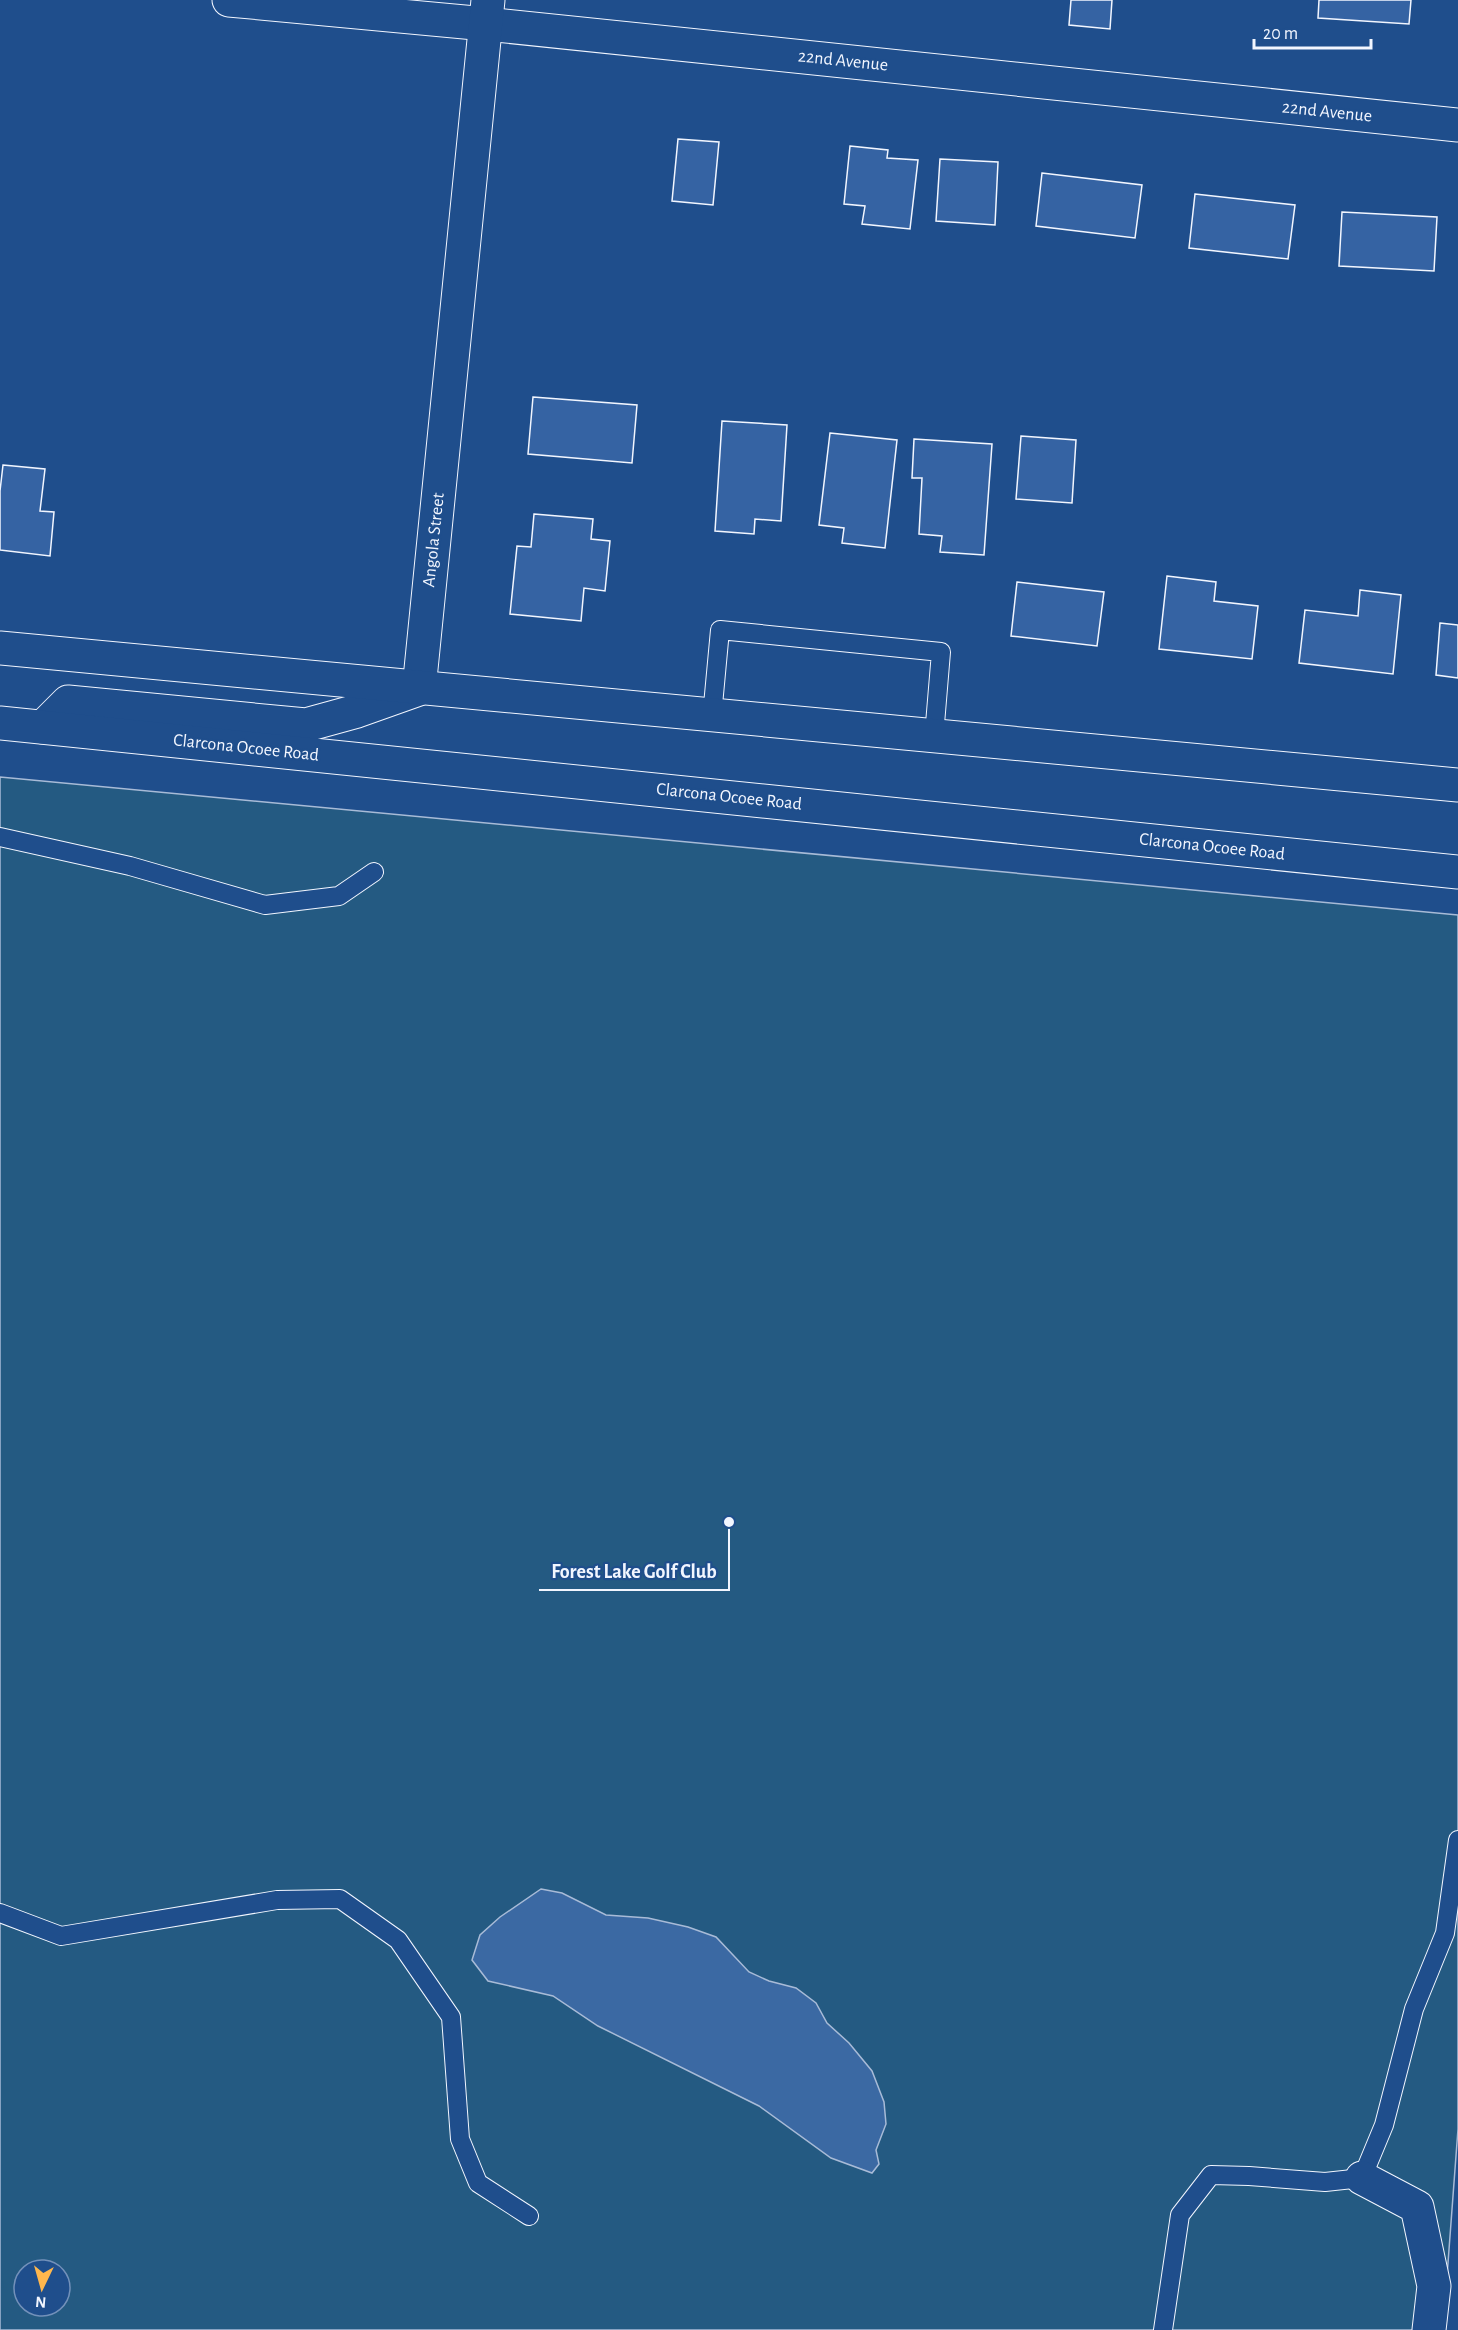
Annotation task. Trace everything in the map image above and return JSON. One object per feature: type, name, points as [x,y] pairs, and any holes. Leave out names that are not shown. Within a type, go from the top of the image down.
[{"type":"street","name":"22nd Avenue","points":[[229,0],[487,12],[1458,125]]},
{"type":"street","name":"Angola Street","points":[[420,689],[487,12]]},
{"type":"street","points":[[0,648],[1458,785]]},
{"type":"street","points":[[43,727],[68,702],[306,725],[357,711],[420,689]]},
{"type":"street","name":"Clarcona Ocoee Road","points":[[0,723],[1458,872]]},
{"type":"street","points":[[1362,2178],[1417,2207],[1434,2286],[1429,2330]]},
{"type":"lane","points":[[712,716],[720,630],[941,652],[934,736]]},
{"type":"lane","points":[[0,837],[130,866],[265,905],[339,896],[374,872]]},
{"type":"lane","points":[[1163,2330],[1180,2215],[1211,2175],[1325,2182],[1362,2178],[1384,2125],[1414,2009],[1445,1933],[1458,1840]]},
{"type":"lane","points":[[0,1912],[61,1936],[277,1900],[340,1899],[398,1940],[451,2017],[460,2139],[478,2183],[529,2216]]},
{"type":"shaded area","points":[[0,777],[1458,915],[1458,2129],[1443,2330],[0,2330]]},
{"type":"shaded area","points":[[541,1889],[562,1893],[606,1915],[648,1918],[688,1927],[716,1937],[749,1972],[769,1981],[796,1988],[816,2003],[827,2023],[849,2043],[872,2071],[884,2102],[886,2124],[876,2150],[879,2164],[872,2173],[831,2158],[759,2106],[598,2026],[553,1996],[488,1981],[472,1960],[480,1935],[500,1917]]},
{"type":"building","points":[[1071,0],[1112,0],[1110,29],[1069,25]]},
{"type":"building","points":[[1319,0],[1411,0],[1409,24],[1318,18]]},
{"type":"building","points":[[678,139],[719,142],[713,205],[672,201]]},
{"type":"building","points":[[850,146],[888,150],[887,158],[918,160],[910,229],[862,224],[865,206],[844,204]]},
{"type":"building","points":[[940,159],[998,162],[995,225],[936,221]]},
{"type":"building","points":[[1042,173],[1142,185],[1135,238],[1036,226]]},
{"type":"building","points":[[1195,194],[1295,205],[1288,259],[1189,248]]},
{"type":"building","points":[[1342,212],[1437,217],[1434,271],[1339,266]]},
{"type":"building","points":[[533,397],[637,405],[632,463],[528,454]]},
{"type":"building","points":[[722,421],[787,425],[781,521],[755,519],[754,534],[715,531]]},
{"type":"building","points":[[830,433],[897,440],[885,548],[842,543],[844,528],[819,525]]},
{"type":"building","points":[[1021,436],[1076,440],[1072,503],[1016,499]]},
{"type":"building","points":[[914,439],[992,444],[984,555],[940,552],[942,536],[919,534],[922,478],[912,478]]},
{"type":"building","points":[[3,465],[45,469],[40,511],[54,512],[50,556],[0,550],[0,491]]},
{"type":"building","points":[[534,514],[593,519],[591,539],[610,541],[605,591],[584,588],[581,621],[510,614],[517,546],[531,547]]},
{"type":"building","points":[[1167,576],[1216,582],[1214,601],[1258,606],[1252,659],[1159,649]]},
{"type":"building","points":[[1017,582],[1104,592],[1097,646],[1011,636]]},
{"type":"building","points":[[1360,590],[1401,595],[1393,674],[1299,663],[1305,610],[1358,616]]},
{"type":"building","points":[[1440,623],[1458,625],[1458,678],[1436,675]]},
{"type":"place","name":"Forest Lake Golf Club","points":[[729,1522]]}]
